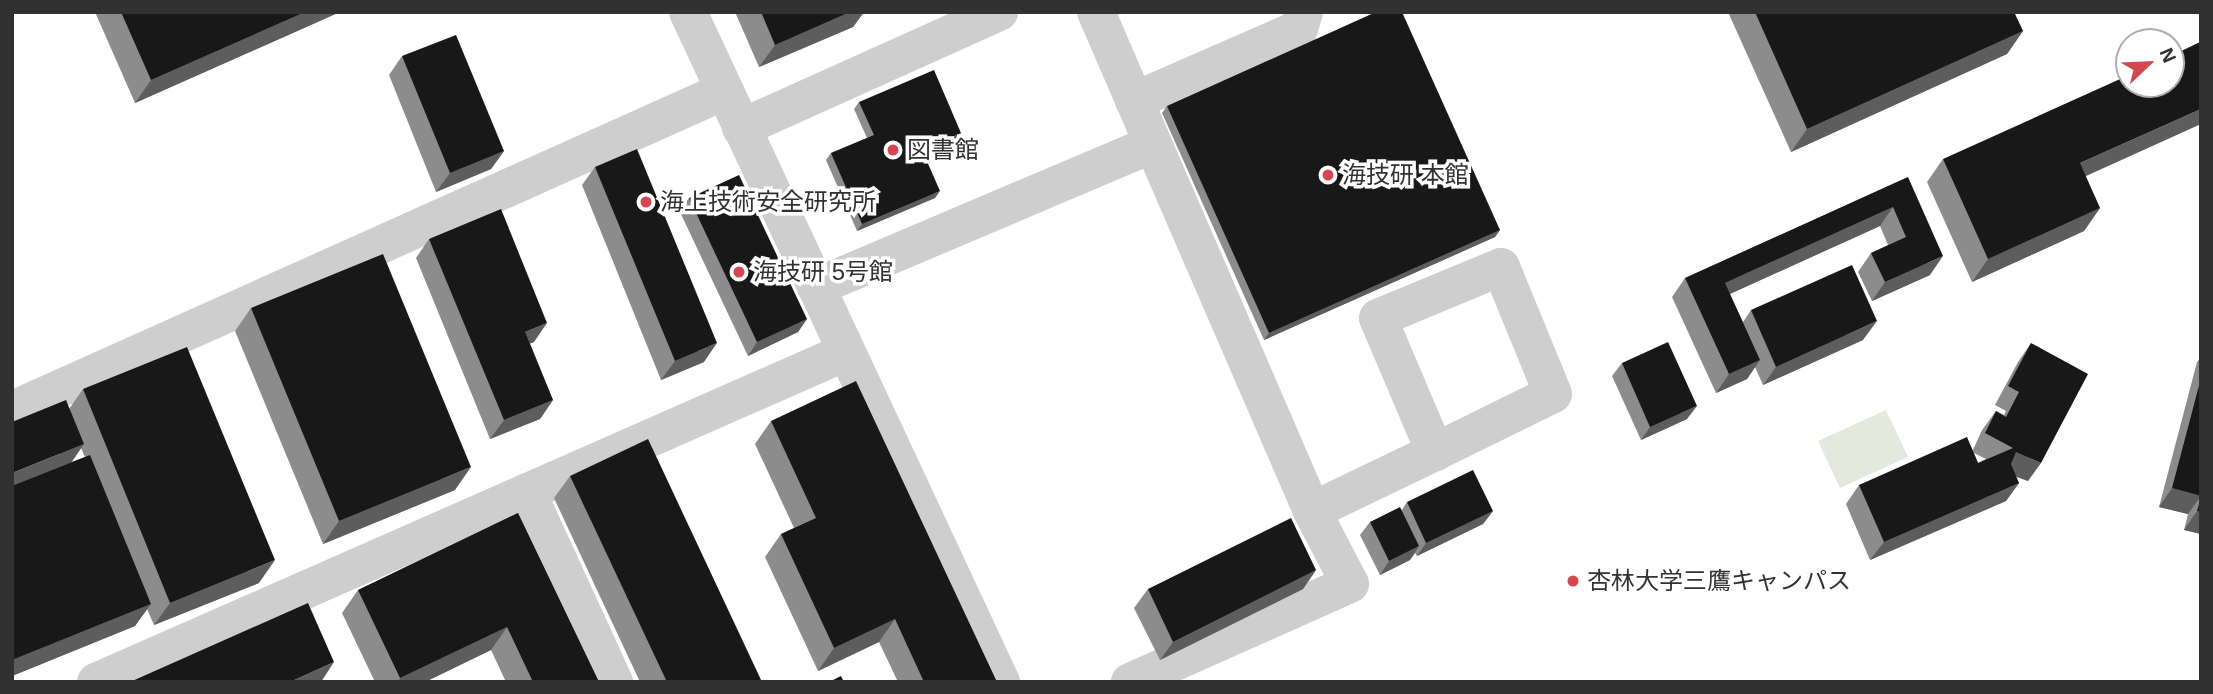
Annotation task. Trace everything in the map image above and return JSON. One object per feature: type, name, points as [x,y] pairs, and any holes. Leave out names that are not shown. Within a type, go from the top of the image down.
[{"type":"lane","points":[[688,12],[1001,682]]},
{"type":"lane","points":[[741,128],[999,12]]},
{"type":"lane","points":[[1096,12],[1312,512],[1350,584],[1130,682]]},
{"type":"lane","points":[[1135,101],[1300,29],[1304,12]]},
{"type":"lane","points":[[12,410],[724,91]]},
{"type":"lane","points":[[816,287],[1153,144]]},
{"type":"lane","points":[[1312,512],[1435,452],[1553,394],[1502,267],[1378,318],[1435,452]]},
{"type":"lane","points":[[96,682],[846,352]]},
{"type":"lane","points":[[527,492],[614,682]]},
{"type":"shaded area","points":[[1886,410],[1908,457],[1840,488],[1818,441]]},
{"type":"building","points":[[121,12],[305,12],[151,80]]},
{"type":"building","points":[[761,12],[850,12],[775,45]]},
{"type":"building","name":"海技研 本館","points":[[1376,12],[1402,12],[1500,230],[1269,333],[1167,106]]},
{"type":"building","points":[[1755,12],[2014,12],[2023,31],[1807,129]]},
{"type":"building","points":[[456,35],[504,151],[450,173],[402,56]]},
{"type":"building","points":[[2200,42],[2201,109],[2080,163],[2100,208],[1988,259],[1943,159],[2115,81],[2115,98],[2185,98],[2185,49]]},
{"type":"building","name":"図書館","points":[[934,70],[961,133],[922,150],[940,191],[862,224],[831,153],[874,135],[859,102]]},
{"type":"building","points":[[637,149],[717,343],[675,361],[595,167]]},
{"type":"building","name":"海技研 5号館","points":[[739,175],[807,319],[757,342],[689,198]]},
{"type":"building","points":[[1908,177],[1943,256],[1885,282],[1871,253],[1906,237],[1893,207],[1725,283],[1760,360],[1729,374],[1685,278]]},
{"type":"building","points":[[501,209],[547,323],[525,332],[553,400],[504,420],[429,239]]},
{"type":"building","points":[[383,254],[471,467],[339,521],[251,308]]},
{"type":"building","points":[[1852,265],[1877,321],[1776,367],[1751,310]]},
{"type":"building","points":[[1668,342],[1697,406],[1650,427],[1622,363]]},
{"type":"building","points":[[2031,343],[2088,374],[2041,463],[2016,452],[2011,464],[2019,483],[1884,542],[1859,485],[1967,437],[1978,463],[2013,448],[1985,433],[1996,411],[2006,417],[2019,392],[2008,386]]},
{"type":"building","points":[[187,347],[275,560],[170,603],[83,389]]},
{"type":"building","points":[[2201,378],[2201,496],[2172,488]]},
{"type":"building","points":[[856,381],[997,682],[924,682],[895,619],[834,648],[781,534],[816,518],[771,421]]},
{"type":"building","points":[[66,400],[84,444],[12,473],[12,422]]},
{"type":"building","points":[[648,439],[762,682],[667,682],[570,476]]},
{"type":"building","points":[[90,455],[151,604],[12,660],[12,486]]},
{"type":"building","points":[[1473,470],[1493,511],[1426,543],[1407,502]]},
{"type":"building","points":[[1400,507],[1419,546],[1389,561],[1370,522]]},
{"type":"building","points":[[518,513],[599,682],[533,682],[507,627],[400,678],[358,590]]},
{"type":"building","points":[[1291,518],[1316,570],[1173,642],[1148,589]]},
{"type":"building","points":[[308,603],[334,662],[290,682],[130,682]]},
{"type":"building","points":[[841,676],[844,682],[829,682]]},
{"type":"place","name":"図書館","points":[[893,150]]},
{"type":"place","name":"海技研 本館","points":[[1328,175]]},
{"type":"place","name":"海上技術安全研究所","points":[[646,202]]},
{"type":"place","name":"海技研 5号館","points":[[739,272]]},
{"type":"place","name":"杏林大学三鷹キャンパス","points":[[1573,581]]}]
